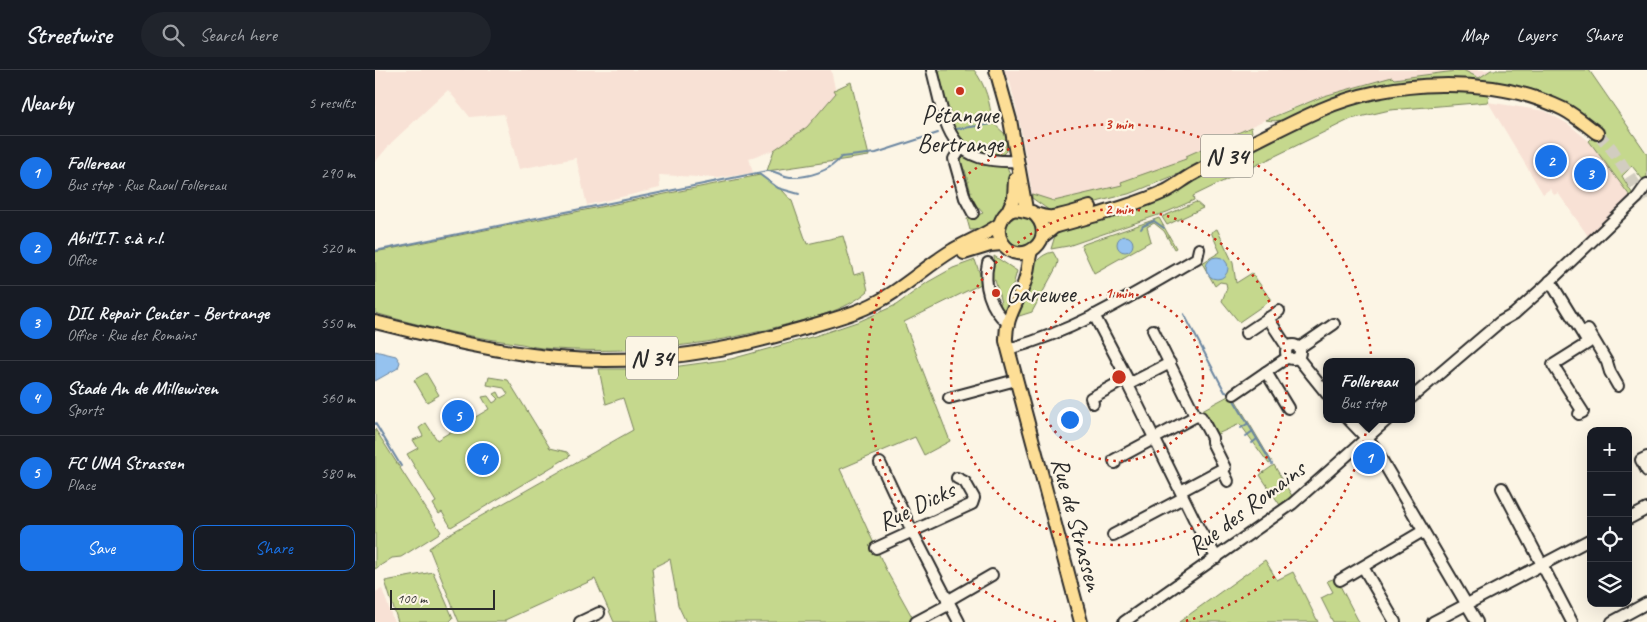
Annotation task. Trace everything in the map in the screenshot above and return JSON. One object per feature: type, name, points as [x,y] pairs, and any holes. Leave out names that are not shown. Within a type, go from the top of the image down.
[{"type":"main road","points":[[995,70],[1005,96],[1017,161],[1029,211],[1041,222],[1043,236]]},
{"type":"main road","name":"N 34","points":[[375,322],[464,344],[537,355],[616,360],[665,357],[742,344],[837,318],[877,302],[955,250],[987,234],[1013,210],[1029,211],[1052,218],[1130,197],[1192,174],[1321,110],[1356,98],[1413,87],[1471,86],[1527,96],[1563,109],[1597,133]]},
{"type":"main road","points":[[1007,214],[1013,198],[1017,161]]},
{"type":"main road","name":"N 34","points":[[917,276],[973,249],[1007,248],[1025,253],[1031,251],[1041,241],[1043,236],[1054,227],[1167,190],[1192,174]]},
{"type":"main road","points":[[999,224],[999,238],[1007,248]]},
{"type":"main road","name":"Rue de Strassen","points":[[1007,248],[1019,265],[1020,275],[1014,303]]},
{"type":"main road","name":"Rue de Strassen","points":[[1031,251],[1026,264],[1026,279],[1007,322],[1006,341],[1081,622]]},
{"type":"street","points":[[932,70],[947,126],[961,148],[981,160],[1017,161]]},
{"type":"street","points":[[961,148],[954,159],[965,198],[973,213]]},
{"type":"street","points":[[1415,395],[1500,322],[1514,314],[1553,279],[1637,198],[1647,184]]},
{"type":"street","points":[[1008,349],[1039,340],[1094,315],[1197,258],[1199,249]]},
{"type":"street","points":[[988,263],[985,276],[996,313],[1007,322]]},
{"type":"street","points":[[1553,279],[1607,362],[1618,386]]},
{"type":"street","points":[[1553,279],[1588,343],[1553,364],[1583,412],[1579,414]]},
{"type":"street","points":[[1246,333],[1279,311]]},
{"type":"street","points":[[1094,315],[1182,495],[1217,558]]},
{"type":"street","points":[[1268,318],[1293,353],[1323,389]]},
{"type":"street","points":[[1234,394],[1334,324]]},
{"type":"street","points":[[1113,535],[1225,468],[1212,442],[1212,438],[1201,417],[1196,416],[1153,330]]},
{"type":"street","points":[[1093,403],[1091,398],[1122,381],[1133,382],[1170,363]]},
{"type":"street","points":[[1266,372],[1288,408]]},
{"type":"street","points":[[949,398],[1016,380]]},
{"type":"street","points":[[1115,464],[1114,460],[1196,416]]},
{"type":"street","points":[[1352,423],[1373,445],[1390,472],[1477,622]]},
{"type":"street","name":"Rue des Romains","points":[[1124,622],[1292,504],[1383,423]]},
{"type":"street","points":[[1647,457],[1641,460],[1647,471]]},
{"type":"street","points":[[880,463],[947,603],[959,622]]},
{"type":"street","points":[[1222,469],[1228,480]]},
{"type":"street","name":"Rue Dicks","points":[[876,548],[972,504],[974,498],[965,482],[957,478]]},
{"type":"street","points":[[1501,488],[1572,622]]},
{"type":"street","points":[[1632,517],[1647,510]]},
{"type":"street","points":[[1340,580],[1423,531]]},
{"type":"street","points":[[1433,622],[1587,541]]},
{"type":"street","points":[[1363,567],[1395,622]]},
{"type":"street","points":[[916,622],[992,575]]},
{"type":"street","points":[[1612,622],[1647,603]]},
{"type":"street","points":[[580,622],[599,613]]},
{"type":"shaded area","points":[[375,70],[831,70],[836,93],[807,128],[774,150],[749,158],[753,173],[719,178],[659,175],[660,188],[587,205],[576,158],[519,169],[504,114],[470,117],[448,90],[392,142],[375,162]]},
{"type":"shaded area","points":[[1003,70],[1463,70],[1394,79],[1392,77],[1324,96],[1287,110],[1186,156],[1187,159],[1122,182],[1122,185],[1052,202],[1032,194],[1021,129],[1010,82]]},
{"type":"shaded area","points":[[1463,70],[1491,70],[1479,78]]},
{"type":"shaded area","points":[[1488,102],[1545,111],[1568,124],[1589,141],[1630,196],[1588,236],[1558,193],[1554,195],[1550,189],[1543,194]]},
{"type":"shaded area","points":[[382,589],[394,622],[375,622],[375,592]]},
{"type":"green space","points":[[938,70],[974,70],[987,94],[992,122],[1007,136],[1006,151],[1001,156],[984,153],[971,147],[962,138],[949,114]]},
{"type":"green space","points":[[1463,70],[1479,78],[1491,70],[1589,70],[1647,154],[1647,178],[1644,181],[1632,166],[1622,176],[1632,193],[1630,196],[1589,141],[1597,133],[1598,127],[1575,109],[1553,97],[1509,84],[1462,84],[1346,96],[1328,101],[1284,120],[1266,120],[1324,96],[1392,77],[1394,79]]},
{"type":"green space","points":[[851,82],[869,156],[767,171],[774,150],[807,127],[836,93],[834,90]]},
{"type":"green space","points":[[1439,90],[1489,92],[1488,102],[1390,110],[1351,119],[1193,196],[1194,200],[1167,212],[1068,246],[1051,249],[1057,229],[1175,189],[1336,109],[1383,95]]},
{"type":"green space","points":[[1251,127],[1252,132],[1246,139],[1178,174],[1132,193],[1053,213],[1032,198],[1032,194],[1054,201],[1122,185],[1121,182],[1186,159],[1186,156]]},
{"type":"green space","points":[[965,157],[983,165],[1007,167],[1011,178],[1012,188],[1006,209],[999,218],[981,229],[970,230],[967,219],[983,213],[966,193],[971,193],[965,170],[960,169],[960,158]]},
{"type":"green space","points":[[760,175],[783,191],[792,201],[807,244],[843,236],[854,275],[864,272],[868,291],[838,309],[781,326],[692,344],[632,350],[539,348],[445,331],[375,313],[375,252]]},
{"type":"green space","points":[[1196,202],[1203,208],[1167,225],[1162,217]]},
{"type":"green space","points":[[1021,216],[1032,220],[1036,231],[1032,242],[1021,246],[1010,242],[1006,231],[1010,220]]},
{"type":"green space","points":[[1159,218],[1176,248],[1174,249],[1164,231],[1154,223],[1147,227],[1151,241],[1094,273],[1081,245]]},
{"type":"green space","points":[[1217,229],[1233,263],[1236,283],[1252,273],[1271,300],[1239,322],[1222,301],[1227,288],[1226,283],[1220,282],[1215,286],[1202,263],[1220,252],[1211,232]]},
{"type":"green space","points":[[1053,252],[1058,261],[1057,266],[1032,312],[1016,317],[1023,288],[1031,269],[1044,255]]},
{"type":"green space","points":[[994,256],[1017,271],[1006,311],[1003,314],[997,306],[1001,303],[995,280],[990,282]]},
{"type":"green space","points":[[975,260],[983,283],[904,322],[950,441],[924,455],[915,437],[840,469],[886,570],[915,622],[686,622],[678,605],[670,559],[652,568],[658,622],[614,622],[595,579],[505,620],[505,622],[459,622],[429,548],[451,533],[633,430],[623,398],[606,404],[599,369],[658,369],[731,359],[815,336],[860,321],[896,305],[928,282],[953,268]]},
{"type":"green space","points":[[426,373],[439,395],[427,402],[414,380]]},
{"type":"green space","points":[[489,377],[508,380],[550,448],[567,452],[570,456],[451,527],[442,512],[439,514],[433,504],[436,502],[407,454],[418,448],[413,440],[423,436],[419,428],[426,423],[437,440],[489,409],[482,397],[488,396],[493,403],[499,399],[494,394],[498,392],[501,398],[508,394],[504,388],[487,385]]},
{"type":"green space","points":[[1232,394],[1272,462],[1269,464],[1240,424],[1215,435],[1202,410]]},
{"type":"green space","points":[[375,429],[441,532],[401,557],[392,558],[375,569]]},
{"type":"green space","points":[[1274,465],[1292,496],[1280,505],[1260,475]]},
{"type":"green space","points":[[1265,560],[1277,580],[1293,572],[1318,622],[1179,622]]},
{"type":"green space","points":[[433,572],[453,618],[449,622],[398,622],[385,581]]},
{"type":"green space","points":[[1336,578],[1359,622],[1333,622],[1321,598],[1333,592],[1327,581]]},
{"type":"water","points":[[1122,236],[1128,236],[1133,241],[1131,250],[1122,252],[1117,247],[1117,241]]},
{"type":"water","points":[[1217,257],[1227,264],[1228,268],[1221,278],[1217,279],[1207,272],[1206,268],[1213,258]]},
{"type":"water","points":[[375,351],[396,356],[400,362],[398,368],[375,381]]},
{"type":"waterway","points":[[956,129],[992,124]]},
{"type":"waterway","points":[[375,251],[767,171],[773,171],[790,177],[811,175],[825,170],[841,157],[876,153],[938,133]]},
{"type":"waterway","points":[[759,174],[778,188],[799,194]]},
{"type":"waterway","points":[[1141,229],[1143,226],[1154,221],[1164,228]]},
{"type":"waterway","points":[[1184,314],[1225,392],[1230,393]]},
{"type":"waterway","points":[[1232,397],[1272,464]]},
{"type":"waterway","points":[[375,423],[401,466]]},
{"type":"waterway","points":[[1241,428],[1247,424]]},
{"type":"waterway","points":[[1246,436],[1253,431]]},
{"type":"waterway","points":[[1252,443],[1257,439]]},
{"type":"tunnel","points":[[1597,133],[1611,148],[1647,203]]},
{"type":"place","name":"Pétanque Bertrange","points":[[960,91]]},
{"type":"place","name":"Abil'I.T. s.à r.l.","points":[[1551,161]]},
{"type":"place","name":"DIL Repair Center - Bertrange","points":[[1590,174]]},
{"type":"place","name":"Garewee","points":[[996,293]]},
{"type":"place","name":"FC UNA Strassen","points":[[458,416]]},
{"type":"place","name":"Follereau","points":[[1369,458]]},
{"type":"place","name":"Stade An de Millewisen","points":[[483,459]]}]
